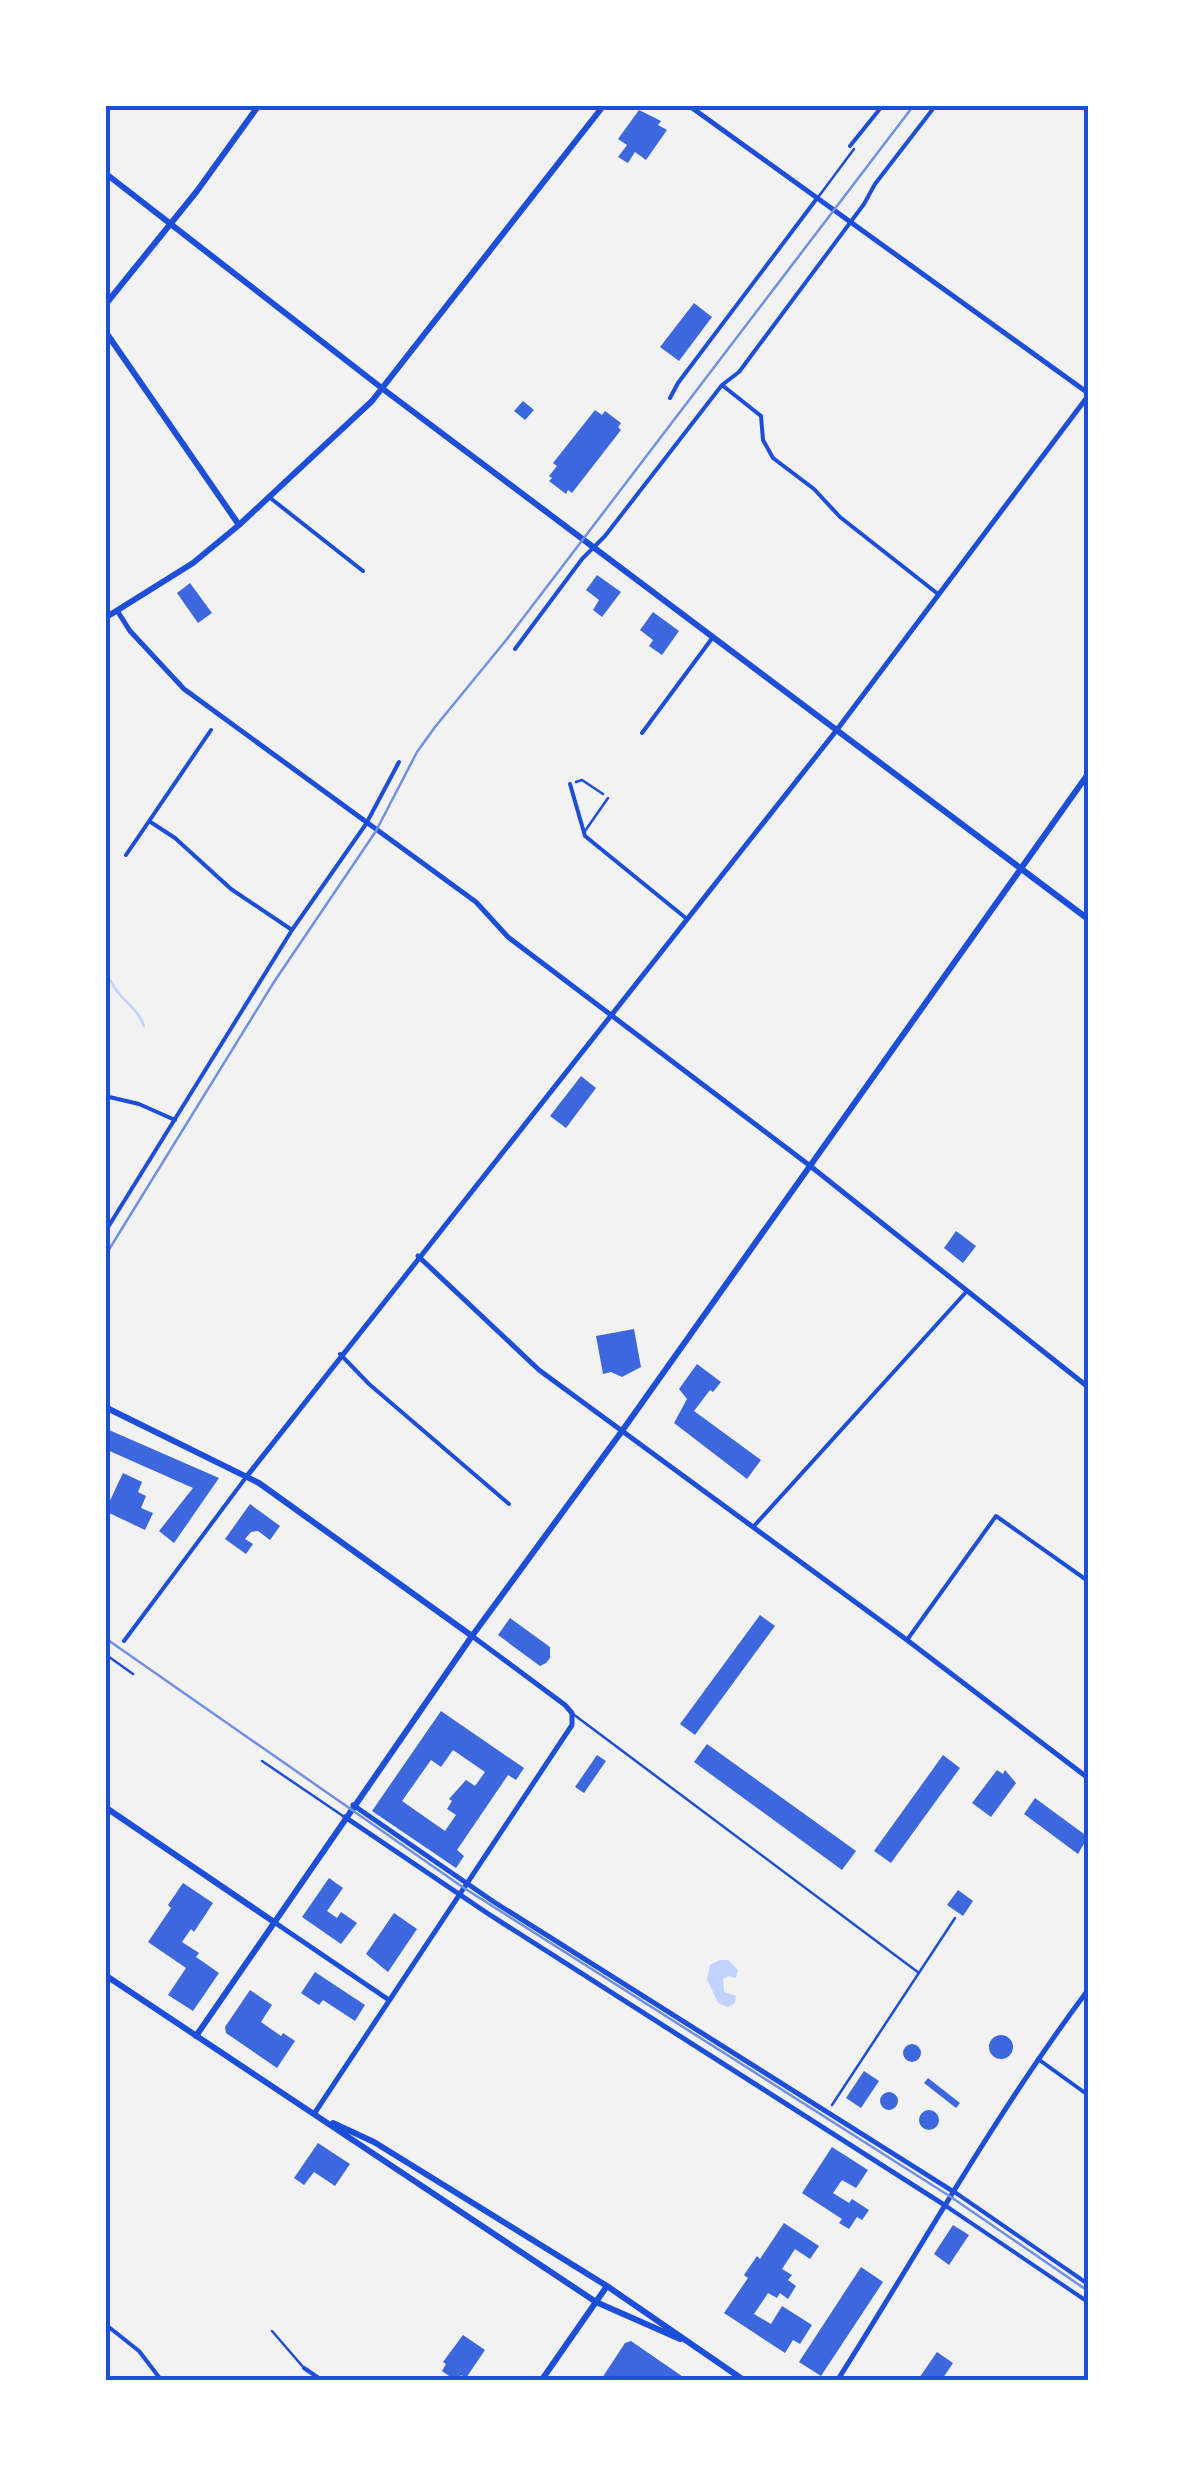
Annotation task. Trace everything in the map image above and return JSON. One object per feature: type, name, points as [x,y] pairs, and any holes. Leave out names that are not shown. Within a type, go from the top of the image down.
[{"type":"main road","points":[[105,305],[258,105]]},
{"type":"main road","points":[[105,618],[193,563],[239,525],[383,389],[604,105]]},
{"type":"main road","points":[[105,174],[383,389],[1088,919]]},
{"type":"main road","points":[[105,331],[239,525]]},
{"type":"main road","points":[[196,2036],[472,1636],[1088,774]]},
{"type":"main road","points":[[105,1407],[246,1476],[472,1636]]},
{"type":"main road","points":[[105,1807],[274,1922]]},
{"type":"main road","points":[[105,1975],[596,2302],[680,2338]]},
{"type":"main road","points":[[314,2114],[374,2142],[606,2286],[744,2381]]},
{"type":"main road","points":[[541,2381],[606,2286]]},
{"type":"street","points":[[124,1641],[340,1354],[836,731],[1088,394],[688,105]]},
{"type":"street","points":[[670,398],[883,105]]},
{"type":"street","points":[[515,649],[722,385],[740,372],[874,184],[936,105]]},
{"type":"street","points":[[722,385],[762,416],[763,440],[773,458],[938,594]]},
{"type":"street","points":[[269,497],[363,572]]},
{"type":"street","points":[[118,612],[184,690],[476,902],[508,937],[808,1165],[1088,1387]]},
{"type":"street","points":[[642,733],[713,638]]},
{"type":"street","points":[[126,855],[211,730]]},
{"type":"street","points":[[105,1232],[292,930],[366,824],[399,762]]},
{"type":"street","points":[[570,784],[584,832],[687,919]]},
{"type":"street","points":[[584,832],[608,798]]},
{"type":"street","points":[[149,821],[175,838],[231,889],[292,930]]},
{"type":"street","points":[[105,1096],[139,1104],[174,1120]]},
{"type":"street","points":[[418,1256],[518,1352],[1088,1778]]},
{"type":"street","points":[[754,1526],[967,1290]]},
{"type":"street","points":[[340,1354],[369,1384],[509,1504]]},
{"type":"street","points":[[907,1640],[996,1516],[1088,1581]]},
{"type":"street","points":[[472,1636],[920,1972]]},
{"type":"street","points":[[105,1654],[133,1674]]},
{"type":"street","points":[[314,2114],[570,1732],[572,1713]]},
{"type":"street","points":[[262,1761],[460,1896],[946,2206],[1088,2302]]},
{"type":"street","points":[[353,1805],[466,1884],[954,2192],[1088,2284]]},
{"type":"street","points":[[832,2105],[955,1918]]},
{"type":"street","points":[[274,1922],[389,2000]]},
{"type":"street","points":[[837,2381],[1038,2060],[1088,1990]]},
{"type":"street","points":[[1038,2060],[1088,2095]]},
{"type":"street","points":[[105,2324],[140,2351],[162,2381]]},
{"type":"street","points":[[272,2332],[294,2360],[323,2381]]},
{"type":"path","points":[[570,784],[582,780],[608,798]]},
{"type":"water","points":[[728,1960],[738,1970],[736,1978],[723,1979],[724,1992],[736,1996],[735,2003],[728,2007],[718,2003],[707,1979],[710,1965]]},
{"type":"building","points":[[639,110],[661,121],[658,125],[667,130],[646,160],[635,152],[628,163],[618,157],[627,145],[618,139]]},
{"type":"building","points":[[694,303],[712,317],[679,361],[660,347]]},
{"type":"building","points":[[523,401],[534,410],[525,420],[514,411]]},
{"type":"building","points":[[595,410],[602,415],[605,411],[621,423],[621,430],[572,493],[568,490],[566,494],[549,481],[557,466],[553,463]]},
{"type":"building","points":[[597,575],[621,592],[602,617],[593,610],[599,600],[586,590]]},
{"type":"building","points":[[190,583],[212,613],[198,623],[177,593]]},
{"type":"building","points":[[653,612],[679,631],[662,655],[649,646],[653,640],[640,630]]},
{"type":"building","points":[[581,1076],[596,1088],[566,1128],[550,1116]]},
{"type":"building","points":[[956,1231],[976,1246],[963,1263],[944,1248]]},
{"type":"building","points":[[634,1329],[641,1367],[622,1377],[611,1372],[603,1374],[596,1336]]},
{"type":"building","points":[[697,1364],[721,1382],[694,1411],[761,1460],[747,1479],[674,1423],[687,1399],[679,1389]]},
{"type":"building","points":[[109,1430],[219,1478],[174,1543],[159,1531],[193,1488],[105,1449]]},
{"type":"building","points":[[123,1473],[142,1482],[138,1492],[146,1496],[141,1508],[153,1513],[145,1530],[105,1511]]},
{"type":"building","points":[[250,1504],[280,1526],[270,1540],[258,1531],[251,1532],[245,1539],[253,1544],[246,1554],[225,1539]]},
{"type":"building","points":[[760,1615],[775,1626],[695,1735],[680,1724]]},
{"type":"building","points":[[510,1618],[550,1647],[546,1663],[540,1666],[498,1635]]},
{"type":"building","points":[[441,1711],[524,1768],[516,1780],[508,1775],[457,1850],[464,1856],[456,1868],[372,1811]],"holes":[[[453,1750],[485,1772],[475,1786],[466,1780],[449,1799],[452,1801],[447,1809],[456,1815],[445,1831],[402,1801],[431,1760],[441,1767]]]},
{"type":"building","points":[[707,1744],[856,1851],[842,1870],[694,1762]]},
{"type":"building","points":[[597,1755],[606,1761],[584,1793],[575,1787]]},
{"type":"building","points":[[943,1755],[960,1768],[891,1863],[874,1851]]},
{"type":"building","points":[[997,1770],[1003,1774],[1005,1770],[1016,1783],[991,1817],[972,1803]]},
{"type":"building","points":[[1035,1798],[1088,1837],[1078,1854],[1024,1814]]},
{"type":"building","points":[[329,1878],[343,1888],[327,1911],[337,1918],[341,1912],[357,1923],[341,1944],[302,1917]]},
{"type":"building","points":[[183,1883],[213,1903],[194,1932],[191,1929],[182,1942],[219,1973],[193,2011],[168,1995],[186,1968],[148,1942]]},
{"type":"building","points":[[958,1890],[973,1901],[963,1916],[947,1905]]},
{"type":"building","points":[[394,1913],[417,1929],[388,1972],[366,1954]]},
{"type":"building","points":[[315,1972],[365,2005],[355,2021],[323,2000],[319,2005],[301,1993]]},
{"type":"building","points":[[250,1990],[272,2005],[261,2022],[295,2041],[277,2068],[226,2033],[225,2027]]},
{"type":"building","points":[[1001,2035],[1010,2038],[1010,2056],[1001,2059],[992,2056],[989,2047],[992,2038]]},
{"type":"building","points":[[912,2044],[921,2053],[912,2062],[903,2053]]},
{"type":"building","points":[[864,2071],[879,2081],[861,2108],[846,2098]]},
{"type":"building","points":[[928,2078],[960,2103],[956,2108],[924,2083]]},
{"type":"building","points":[[889,2092],[898,2101],[889,2110],[880,2101]]},
{"type":"building","points":[[929,2110],[939,2120],[929,2130],[919,2120]]},
{"type":"building","points":[[318,2143],[350,2164],[335,2186],[314,2172],[304,2185],[294,2178]]},
{"type":"building","points":[[832,2147],[868,2170],[856,2188],[842,2180],[833,2193],[869,2210],[862,2220],[857,2217],[849,2229],[839,2223],[842,2219],[802,2193]]},
{"type":"building","points":[[784,2223],[819,2246],[810,2259],[795,2249],[782,2269],[792,2275],[788,2280],[796,2286],[788,2299],[780,2293],[777,2298],[768,2293],[754,2314],[771,2324],[782,2306],[812,2325],[800,2344],[793,2340],[785,2353],[724,2313],[748,2278],[744,2275]]},
{"type":"building","points":[[953,2225],[969,2235],[949,2265],[934,2254]]},
{"type":"building","points":[[861,2267],[883,2282],[821,2376],[799,2362]]},
{"type":"building","points":[[463,2335],[485,2350],[466,2378],[461,2375],[456,2381],[442,2371],[446,2364],[443,2362]]},
{"type":"building","points":[[631,2341],[689,2381],[600,2381],[625,2343]]},
{"type":"building","points":[[937,2352],[953,2363],[941,2381],[917,2381]]},
{"type":"waterway","points":[[105,980],[111,981],[144,1026]]},
{"type":"tram line","points":[[105,1256],[274,982],[376,831],[417,752],[914,105]]},
{"type":"tram line","points":[[105,1638],[464,1888],[951,2197],[1088,2291]]}]
